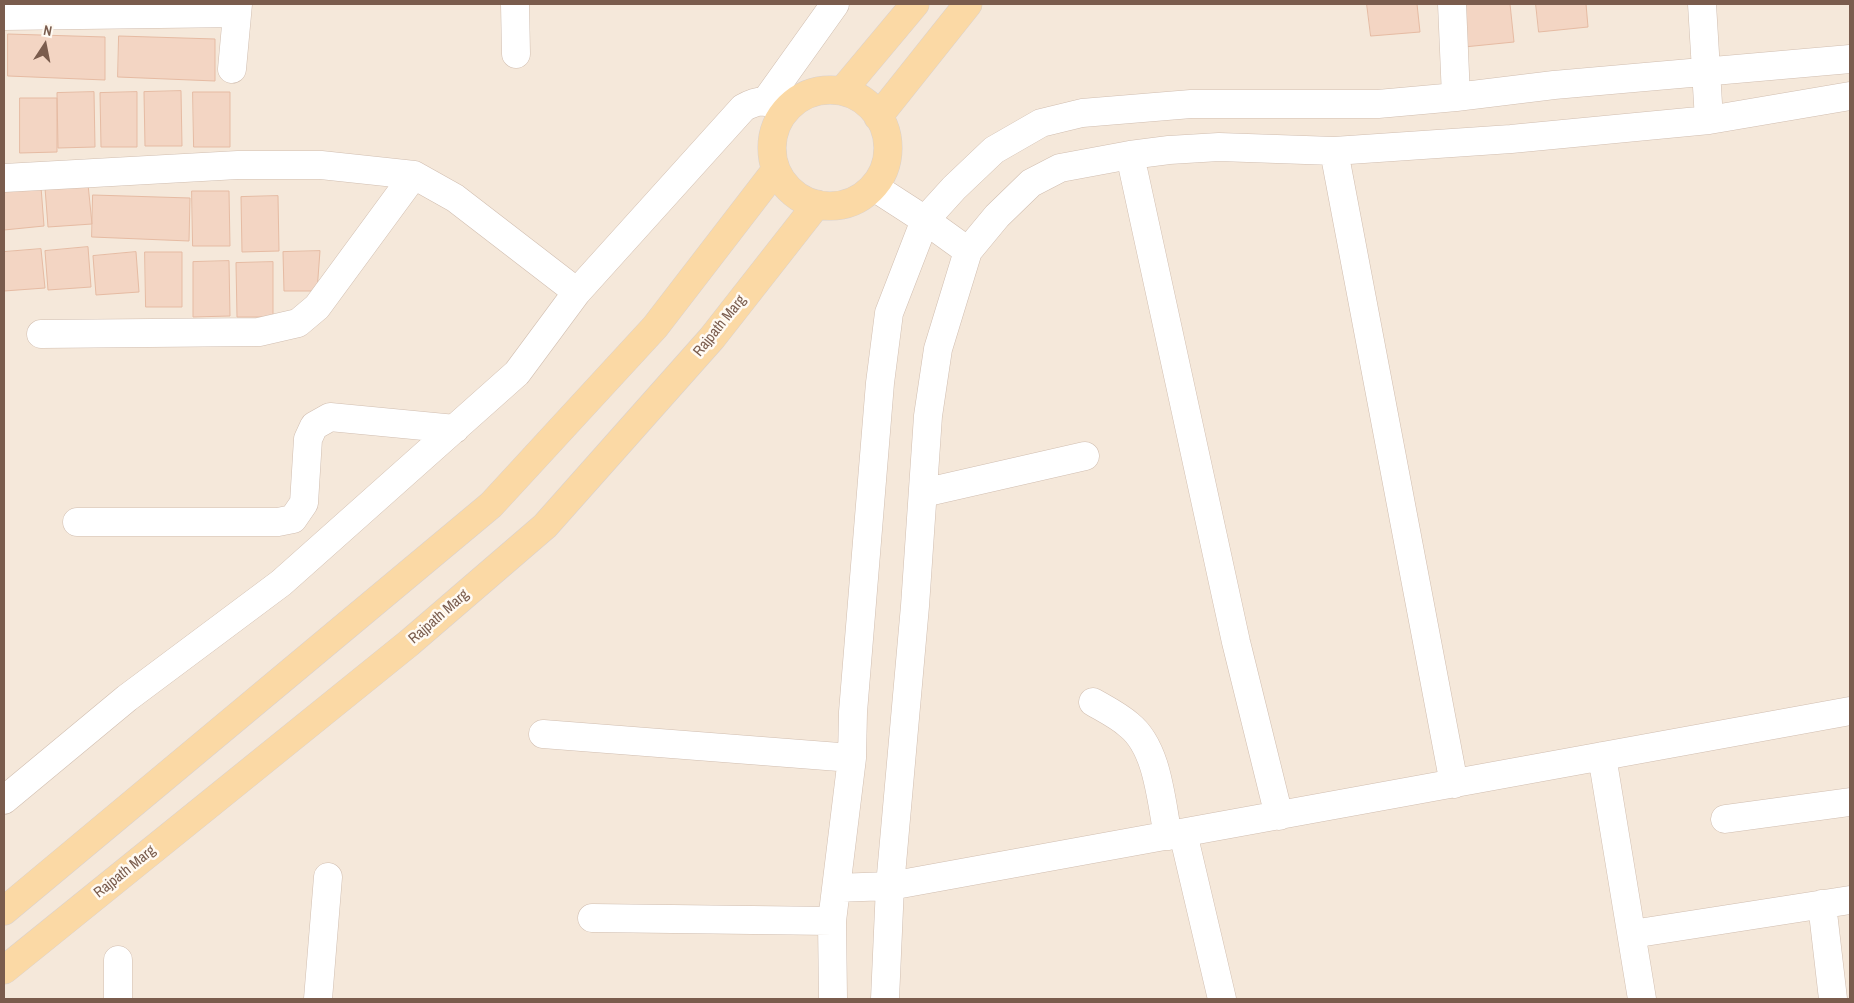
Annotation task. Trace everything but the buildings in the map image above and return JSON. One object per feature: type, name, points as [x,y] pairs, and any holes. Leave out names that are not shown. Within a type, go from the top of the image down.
[{"type":"main road","points":[[844,90],[915,4]]},
{"type":"main road","points":[[878,116],[968,4]]},
{"type":"main road","points":[[844,90],[870,104],[886,128],[888,159],[874,187],[850,203],[822,206],[795,195],[775,171],[771,140],[774,106],[811,92],[844,90]]},
{"type":"main road","points":[[4,912],[491,505],[655,327],[775,171]]},
{"type":"main road","name":"Rajpath Marg","points":[[4,970],[409,643],[545,526],[712,338],[817,204]]},
{"type":"street","points":[[516,4],[516,54]]},
{"type":"street","points":[[4,800],[127,698],[281,583],[517,373],[577,292],[743,108],[755,102],[774,106],[835,4]]},
{"type":"street","points":[[1452,4],[1456,96]]},
{"type":"street","points":[[1702,4],[1709,120]]},
{"type":"street","points":[[4,16],[238,8],[232,69]]},
{"type":"street","points":[[833,999],[832,921],[852,758],[853,712],[878,402],[889,313],[925,220],[954,188],[994,150],[1041,123],[1082,113],[1191,104],[1378,104],[1554,85],[1850,59]]},
{"type":"street","points":[[885,999],[890,886],[928,416],[938,349],[968,251],[997,216],[1031,183],[1060,168],[1130,155],[1219,147],[1334,151],[1511,139],[1709,120],[1850,96]]},
{"type":"street","points":[[1334,151],[1454,784]]},
{"type":"street","points":[[1130,155],[1236,642],[1279,816]]},
{"type":"street","points":[[4,178],[238,165],[321,165],[414,175],[455,198],[577,292]]},
{"type":"street","points":[[41,334],[260,332],[298,323],[317,307],[414,175]]},
{"type":"street","points":[[874,187],[968,251]]},
{"type":"street","points":[[77,522],[278,522],[293,519],[304,503],[308,438],[314,426],[330,417],[455,429]]},
{"type":"street","points":[[923,493],[1085,456]]},
{"type":"street","points":[[1093,702],[1130,725],[1143,739],[1153,760],[1176,834],[1222,999]]},
{"type":"street","points":[[836,888],[890,886],[1850,711]]},
{"type":"street","points":[[543,734],[852,758]]},
{"type":"street","points":[[1602,756],[1642,999]]},
{"type":"street","points":[[1726,819],[1850,802]]},
{"type":"street","points":[[318,999],[328,877]]},
{"type":"street","points":[[1632,934],[1850,900]]},
{"type":"street","points":[[1822,904],[1833,999]]},
{"type":"street","points":[[592,918],[832,921]]},
{"type":"street","points":[[118,960],[118,999]]},
{"type":"shaded area","points":[[4,4],[1850,4],[1850,999],[4,999]]}]
